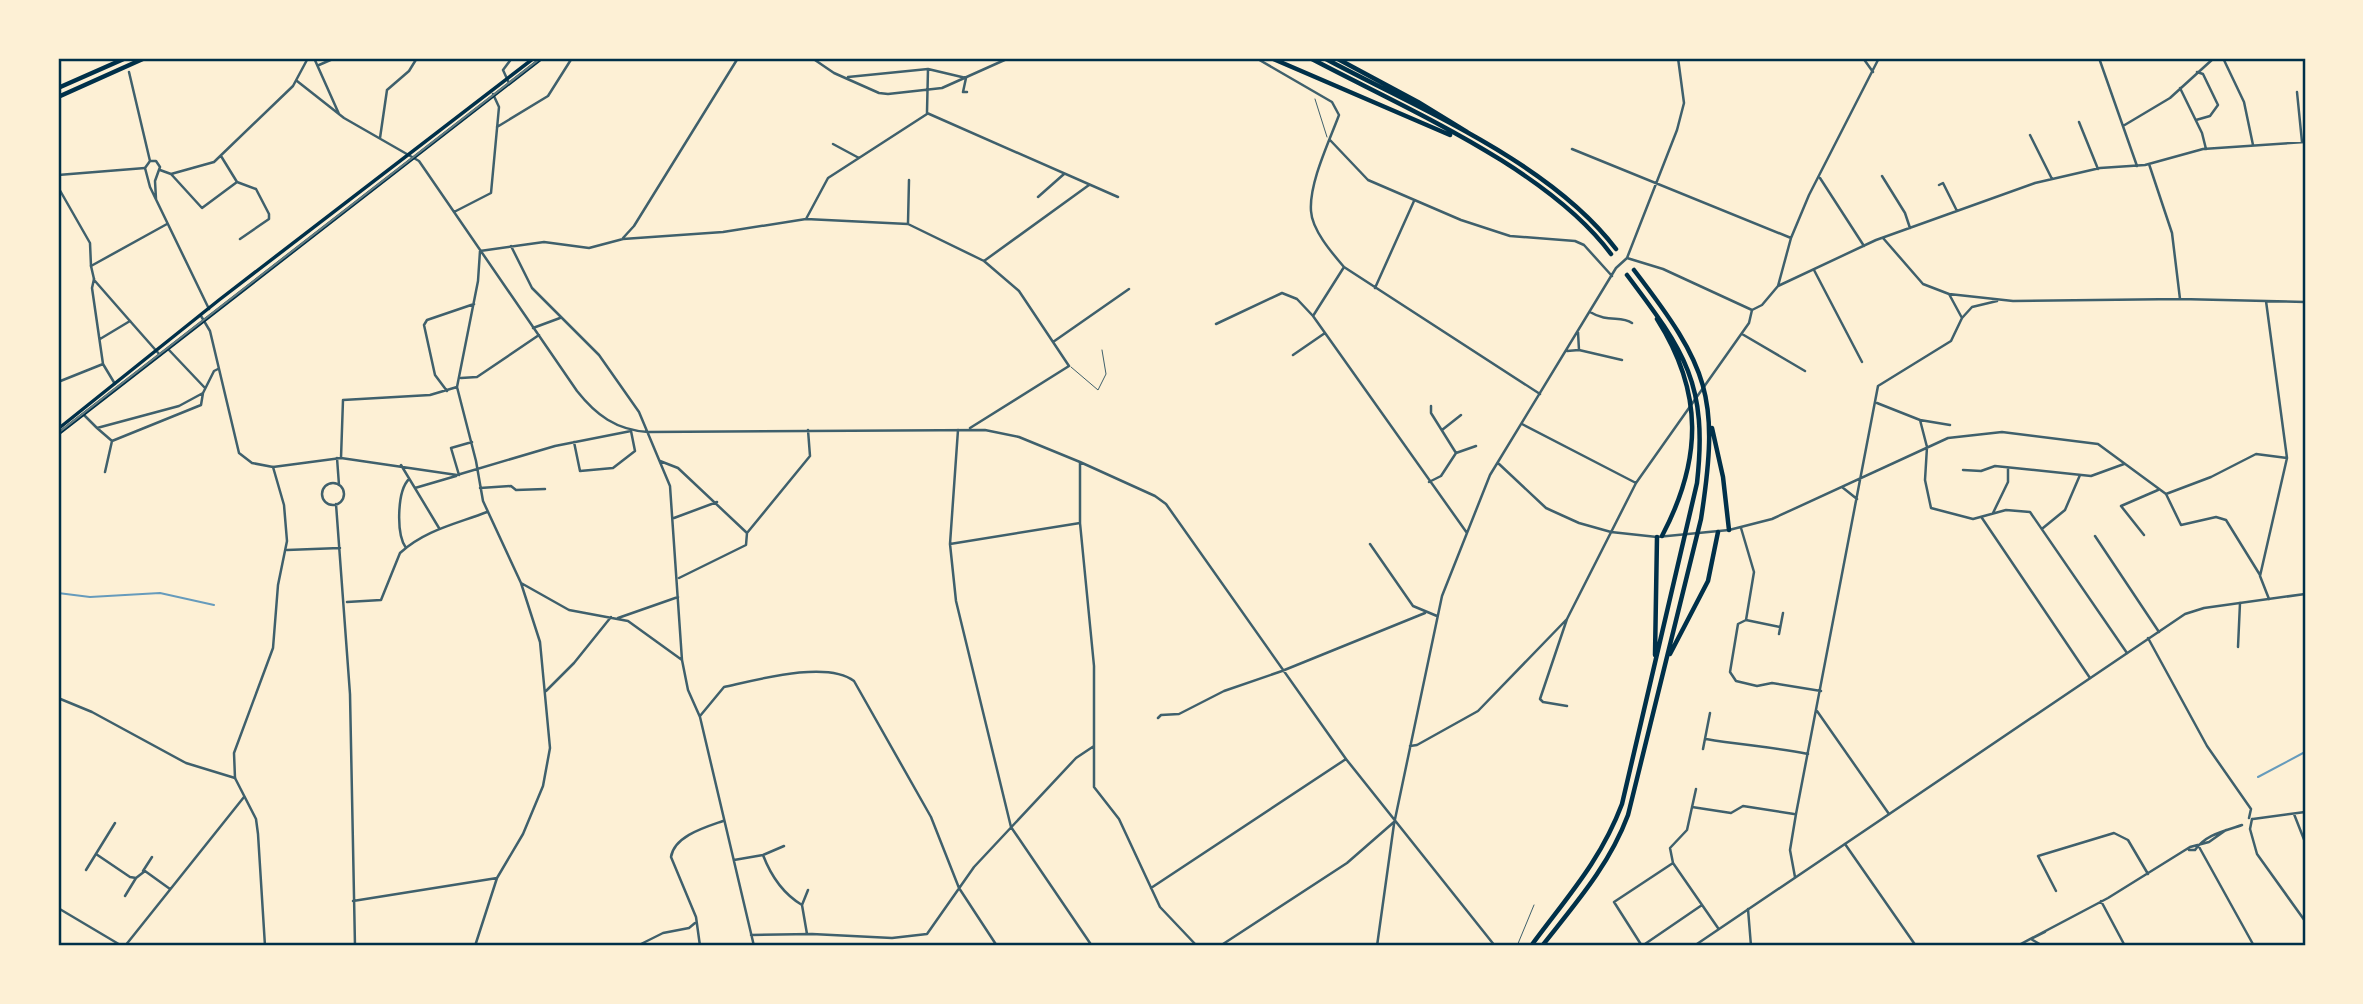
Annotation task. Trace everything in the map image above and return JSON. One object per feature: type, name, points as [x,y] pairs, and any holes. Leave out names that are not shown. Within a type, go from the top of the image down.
[{"type":"highway","points":[[58,88],[125,58]]},
{"type":"highway","points":[[58,97],[145,58]]},
{"type":"highway","points":[[1271,58],[1464,140]]},
{"type":"highway","points":[[1310,58],[1464,140],[1545,189],[1587,225],[1611,254]]},
{"type":"highway","points":[[1324,58],[1527,169],[1561,193],[1588,217],[1616,249]]},
{"type":"highway","points":[[1336,58],[1451,121],[1473,138]]},
{"type":"highway","points":[[1634,270],[1674,323],[1702,375],[1723,477],[1729,530]]},
{"type":"highway","points":[[1531,946],[1595,863],[1610,835],[1622,803],[1697,483],[1702,444],[1700,412],[1693,379],[1673,336],[1628,275]]},
{"type":"highway","points":[[1648,303],[1678,359],[1692,419],[1690,471],[1677,508],[1660,537],[1653,673]]},
{"type":"highway","points":[[1542,946],[1598,875],[1619,839],[1636,789],[1701,519],[1711,445],[1709,413]]},
{"type":"highway","points":[[1665,664],[1708,581],[1718,532]]},
{"type":"main road","points":[[58,431],[84,415],[161,356],[534,58]]},
{"type":"main road","points":[[493,93],[542,58]]},
{"type":"main road","points":[[58,431],[241,283],[412,156]]},
{"type":"street","points":[[147,173],[152,176],[159,172],[171,174],[204,166],[221,156],[297,81],[308,58]]},
{"type":"street","points":[[314,58],[340,114]]},
{"type":"street","points":[[319,65],[335,58]]},
{"type":"street","points":[[380,138],[384,95],[409,71],[417,58]]},
{"type":"street","points":[[508,81],[503,71],[512,58]]},
{"type":"street","points":[[497,127],[548,96],[572,58]]},
{"type":"street","points":[[623,239],[634,226],[738,58]]},
{"type":"street","points":[[812,58],[824,67],[879,93],[942,88],[1009,58]]},
{"type":"street","points":[[1256,58],[1332,102],[1339,116],[1321,162],[1311,203],[1312,218],[1332,254],[1344,267],[1374,288],[1540,394]]},
{"type":"street","points":[[1377,946],[1394,821],[1437,616],[1487,482],[1616,268],[1629,257],[1684,103],[1678,58]]},
{"type":"street","points":[[1863,58],[1873,72]]},
{"type":"street","points":[[1752,310],[1762,305],[1778,286],[1791,238],[1879,58]]},
{"type":"street","points":[[2099,58],[2137,166]]},
{"type":"street","points":[[2123,126],[2156,108],[2214,58]]},
{"type":"street","points":[[2223,58],[2244,102],[2253,145]]},
{"type":"street","points":[[848,77],[928,69],[966,78]]},
{"type":"street","points":[[927,113],[928,69]]},
{"type":"street","points":[[58,175],[145,168],[150,161],[129,72]]},
{"type":"street","points":[[2196,120],[2210,116],[2218,105],[2203,74],[2197,72]]},
{"type":"street","points":[[966,78],[963,92],[967,92]]},
{"type":"street","points":[[297,81],[340,114],[412,156],[590,407],[603,418],[631,431]]},
{"type":"street","points":[[2180,88],[2196,120],[2206,149]]},
{"type":"street","points":[[1778,286],[1883,238],[2052,178],[2098,169],[2149,164],[2206,149],[2304,142],[2297,92]]},
{"type":"street","points":[[454,212],[491,193],[499,107],[493,93]]},
{"type":"street","points":[[806,219],[828,178],[927,113]]},
{"type":"street","points":[[927,113],[1118,197]]},
{"type":"street","points":[[2079,122],[2098,169]]},
{"type":"street","points":[[2030,135],[2052,178]]},
{"type":"street","points":[[1329,140],[1367,180],[1461,220],[1510,236],[1575,241],[1584,245],[1612,276]]},
{"type":"street","points":[[833,144],[859,158]]},
{"type":"street","points":[[1572,149],[1791,238]]},
{"type":"street","points":[[221,156],[237,182],[256,190],[269,217],[240,239]]},
{"type":"street","points":[[150,161],[158,163],[159,172],[155,186],[157,201]]},
{"type":"street","points":[[2149,164],[2172,233],[2180,299]]},
{"type":"street","points":[[145,168],[157,201],[211,315]]},
{"type":"street","points":[[171,174],[202,208],[237,182]]},
{"type":"street","points":[[1038,197],[1065,174]]},
{"type":"street","points":[[1882,176],[1905,213],[1910,228]]},
{"type":"street","points":[[1819,177],[1864,246]]},
{"type":"street","points":[[908,224],[909,180]]},
{"type":"street","points":[[1939,185],[1943,183],[1957,211]]},
{"type":"street","points":[[984,261],[1090,185]]},
{"type":"street","points":[[58,187],[90,243],[94,279],[92,288],[103,363],[115,384]]},
{"type":"street","points":[[1374,288],[1414,200]]},
{"type":"street","points":[[480,251],[544,242],[589,248],[623,239],[723,232],[806,219],[908,224],[984,261],[1019,291],[1069,366],[970,428]]},
{"type":"street","points":[[91,266],[168,223]]},
{"type":"street","points":[[1883,238],[1923,284],[1949,294],[1997,301],[2180,299],[2305,302]]},
{"type":"street","points":[[511,246],[532,288],[599,355],[639,412],[670,486],[682,660],[688,690],[700,717],[754,946]]},
{"type":"street","points":[[475,946],[497,878],[523,834],[543,786],[550,748],[540,642],[521,583],[487,512],[457,387],[474,304],[480,251]]},
{"type":"street","points":[[1629,257],[1669,271],[1752,310]]},
{"type":"street","points":[[1313,316],[1344,267]]},
{"type":"street","points":[[1814,270],[1862,362]]},
{"type":"street","points":[[94,279],[161,356]]},
{"type":"street","points":[[1053,342],[1129,289]]},
{"type":"street","points":[[1216,324],[1282,293],[1297,299],[1313,316],[1467,533]]},
{"type":"street","points":[[1949,294],[1962,318]]},
{"type":"street","points":[[1795,877],[1790,849],[1796,814],[1881,382],[1907,371],[1951,341],[1962,318],[1972,307],[1997,301]]},
{"type":"street","points":[[2260,576],[2287,458],[2266,301]]},
{"type":"street","points":[[447,391],[435,375],[424,325],[427,320],[474,304]]},
{"type":"street","points":[[1567,706],[1543,702],[1540,699],[1567,618],[1636,483],[1749,323],[1752,310]]},
{"type":"street","points":[[1590,312],[1604,321],[1626,319],[1632,323]]},
{"type":"street","points":[[201,316],[210,331],[239,453],[252,463],[273,467],[339,458],[458,475]]},
{"type":"street","points":[[534,328],[561,317]]},
{"type":"street","points":[[100,339],[130,321]]},
{"type":"street","points":[[1578,332],[1579,350]]},
{"type":"street","points":[[1293,355],[1325,333]]},
{"type":"street","points":[[1741,334],[1805,371]]},
{"type":"street","points":[[460,377],[477,377],[539,335]]},
{"type":"street","points":[[169,349],[205,388]]},
{"type":"street","points":[[1566,352],[1579,350],[1622,360]]},
{"type":"street","points":[[58,382],[103,363]]},
{"type":"street","points":[[112,442],[201,405],[205,388],[214,371],[219,369]]},
{"type":"street","points":[[338,485],[323,486],[324,503],[336,504],[342,500],[341,486],[338,485],[342,400],[430,395],[457,387]]},
{"type":"street","points":[[97,428],[139,419],[172,408],[203,393]]},
{"type":"street","points":[[1875,403],[1920,420],[1950,425]]},
{"type":"street","points":[[1431,406],[1431,414],[1456,453]]},
{"type":"street","points":[[172,408],[175,416]]},
{"type":"street","points":[[84,415],[112,442]]},
{"type":"street","points":[[1442,430],[1461,415]]},
{"type":"street","points":[[139,419],[143,429]]},
{"type":"street","points":[[1920,420],[1927,447],[1925,480],[1931,508],[1973,519],[2006,510],[2030,512],[2127,653]]},
{"type":"street","points":[[1522,424],[1636,483]]},
{"type":"street","points":[[415,488],[533,452],[631,431],[970,428],[1019,437],[1080,462],[1155,496],[1180,519],[1282,671],[1346,759],[1495,946]]},
{"type":"street","points":[[747,533],[810,456],[808,430]]},
{"type":"street","points":[[958,430],[950,544],[963,638],[1012,827],[1092,946]]},
{"type":"street","points":[[574,442],[580,471],[613,468],[635,451],[631,431]]},
{"type":"street","points":[[1498,463],[1546,508],[1579,523],[1611,532],[1660,537],[1718,532],[1772,519],[1948,438],[2002,432],[2098,444],[2166,494],[2182,525],[2216,517],[2226,520],[2260,576],[2269,599]]},
{"type":"street","points":[[105,472],[112,442]]},
{"type":"street","points":[[458,475],[451,448],[471,442]]},
{"type":"street","points":[[1429,482],[1441,476],[1456,453],[1476,446]]},
{"type":"street","points":[[2166,494],[2211,477],[2256,454],[2287,458]]},
{"type":"street","points":[[660,461],[678,468],[747,533],[748,542],[736,552],[678,579]]},
{"type":"street","points":[[1080,462],[1080,523],[1094,666],[1094,786],[1119,819],[1166,916],[1197,946]]},
{"type":"street","points":[[1963,470],[2008,467],[2080,475],[2099,474],[2124,464]]},
{"type":"street","points":[[401,465],[439,528]]},
{"type":"street","points":[[265,946],[256,819],[235,778],[233,753],[273,648],[278,585],[287,550],[286,517],[273,467]]},
{"type":"street","points":[[1993,513],[2008,482],[2008,467]]},
{"type":"street","points":[[2043,528],[2065,510],[2080,475]]},
{"type":"street","points":[[406,548],[401,541],[401,504],[404,485],[410,479]]},
{"type":"street","points":[[480,488],[511,486],[516,491],[545,489]]},
{"type":"street","points":[[1842,487],[1857,499]]},
{"type":"street","points":[[2144,535],[2122,506],[2158,490]]},
{"type":"street","points":[[674,518],[717,502]]},
{"type":"street","points":[[336,504],[346,602],[355,946]]},
{"type":"street","points":[[346,602],[381,600],[397,560],[406,548],[439,528],[487,512]]},
{"type":"street","points":[[1982,517],[1986,528],[2090,678]]},
{"type":"street","points":[[950,544],[1080,523]]},
{"type":"street","points":[[1741,528],[1754,572],[1746,620]]},
{"type":"street","points":[[2095,536],[2159,632]]},
{"type":"street","points":[[1370,544],[1413,606],[1437,616]]},
{"type":"street","points":[[287,550],[340,548]]},
{"type":"street","points":[[521,583],[559,607],[618,618],[651,636],[682,660]]},
{"type":"street","points":[[1693,946],[2148,638],[2193,611],[2305,594]]},
{"type":"street","points":[[618,618],[678,597]]},
{"type":"street","points":[[2238,647],[2240,603]]},
{"type":"street","points":[[1158,718],[1161,715],[1178,714],[1224,691],[1282,671],[1425,613]]},
{"type":"street","points":[[1779,634],[1783,613]]},
{"type":"street","points":[[546,691],[574,663],[611,617]]},
{"type":"street","points":[[1410,746],[1417,745],[1478,711],[1567,618]]},
{"type":"street","points":[[1780,627],[1746,620],[1738,624],[1730,672],[1736,681],[1757,686],[1772,682],[1821,691]]},
{"type":"street","points":[[2148,638],[2207,746],[2251,809],[2250,829],[2257,854],[2305,920]]},
{"type":"street","points":[[700,717],[724,687],[810,672],[846,675],[862,694],[931,817],[959,888],[997,946]]},
{"type":"street","points":[[58,698],[92,712],[162,752],[235,778]]},
{"type":"street","points":[[1817,711],[1889,814]]},
{"type":"street","points":[[1703,749],[1710,713]]},
{"type":"street","points":[[1706,739],[1747,746],[1758,744],[1808,754]]},
{"type":"street","points":[[751,935],[920,937],[927,934],[974,867],[1076,758],[1094,746]]},
{"type":"street","points":[[1151,888],[1346,759]]},
{"type":"street","points":[[1696,789],[1687,831],[1670,848],[1673,863],[1719,929]]},
{"type":"street","points":[[58,908],[123,946],[244,797]]},
{"type":"street","points":[[1692,807],[1731,813],[1744,806],[1796,814]]},
{"type":"street","points":[[2242,825],[2243,819],[2305,813]]},
{"type":"street","points":[[2294,814],[2305,842]]},
{"type":"street","points":[[700,946],[696,917],[671,857],[672,850],[686,837],[723,821]]},
{"type":"street","points":[[1220,946],[1347,863],[1394,821]]},
{"type":"street","points":[[86,870],[115,823]]},
{"type":"street","points":[[2019,946],[2198,845],[2242,825],[2250,829]]},
{"type":"street","points":[[2056,891],[2038,856],[2114,832],[2128,840],[2148,874]]},
{"type":"street","points":[[1845,844],[1916,946]]},
{"type":"street","points":[[2198,845],[2254,946]]},
{"type":"street","points":[[734,860],[763,855],[784,846]]},
{"type":"street","points":[[96,854],[135,878]]},
{"type":"street","points":[[763,855],[769,871],[788,896],[802,905]]},
{"type":"street","points":[[125,896],[152,857]]},
{"type":"street","points":[[1673,863],[1614,902],[1642,946],[1702,905]]},
{"type":"street","points":[[143,871],[170,889]]},
{"type":"street","points":[[353,901],[497,878]]},
{"type":"street","points":[[807,934],[802,905],[808,890]]},
{"type":"street","points":[[2101,901],[2125,946]]},
{"type":"street","points":[[1748,909],[1751,946]]},
{"type":"street","points":[[636,946],[663,933],[689,928],[695,923]]},
{"type":"street","points":[[2031,939],[2043,946]]},
{"type":"lane","points":[[1315,99],[1329,140]]},
{"type":"lane","points":[[1069,366],[1098,390],[1105,374],[1102,350]]},
{"type":"lane","points":[[1517,946],[1534,905]]},
{"type":"waterway","points":[[66,60],[70,58]]},
{"type":"waterway","points":[[58,593],[90,597],[160,593],[214,605]]},
{"type":"waterway","points":[[2258,777],[2305,752]]},
{"type":"tram line","points":[[58,433],[541,58]]}]
